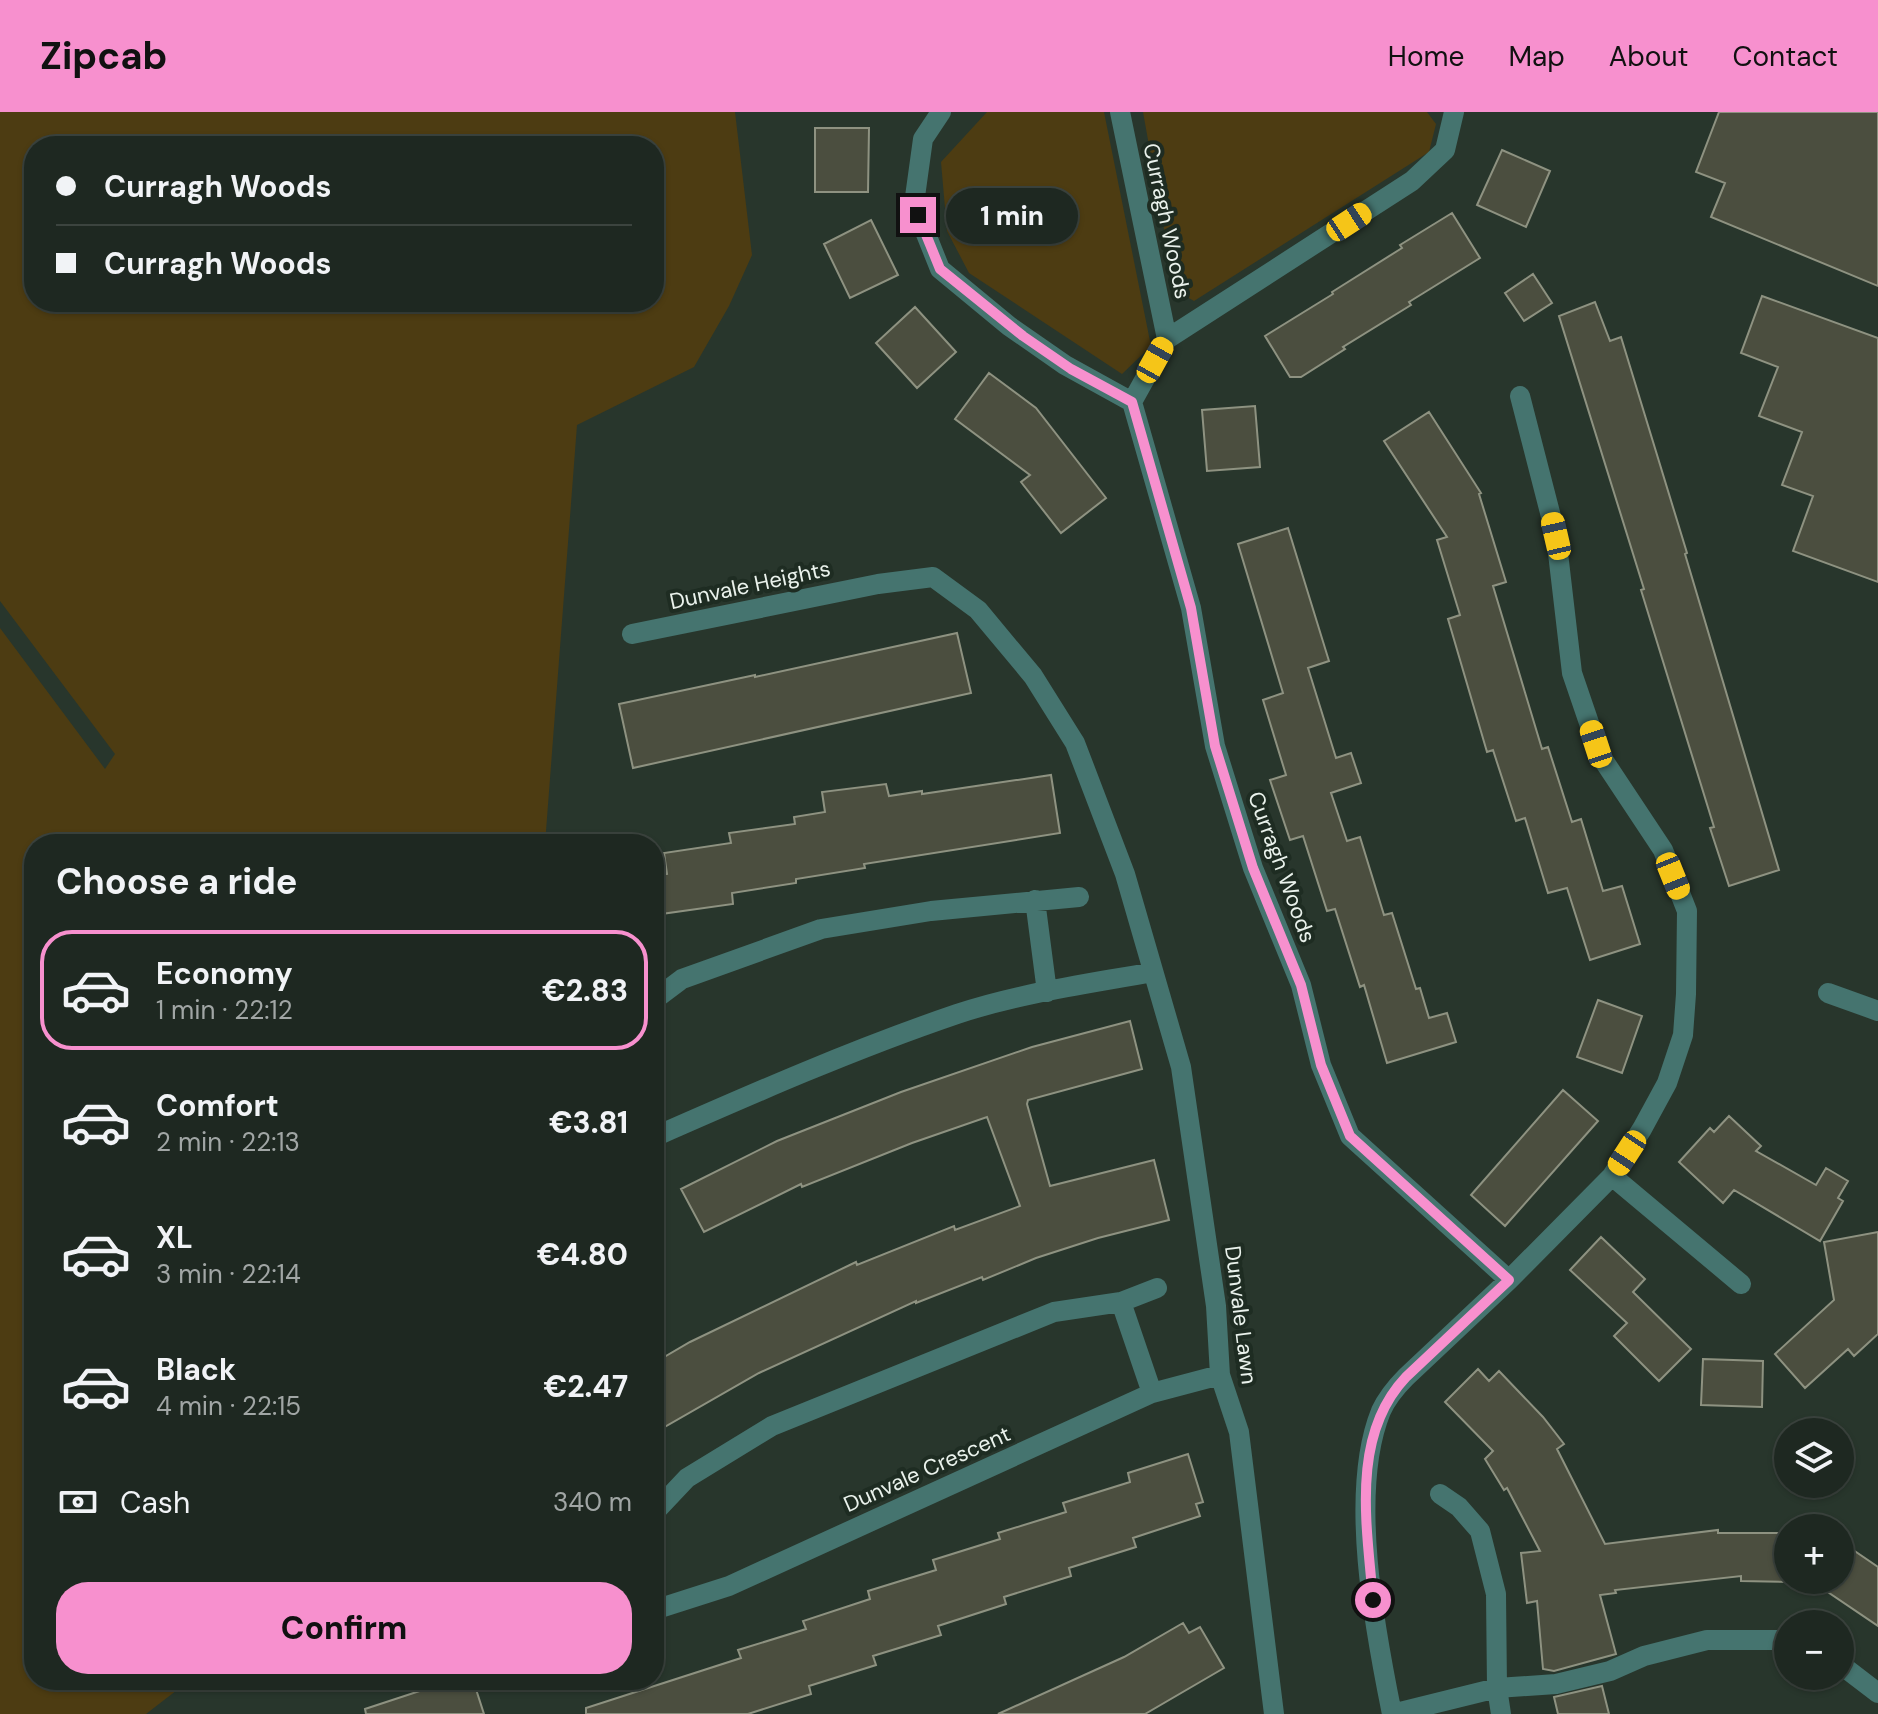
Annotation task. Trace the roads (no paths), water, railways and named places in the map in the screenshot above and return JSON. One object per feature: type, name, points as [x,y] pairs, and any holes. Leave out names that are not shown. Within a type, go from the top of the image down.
[{"type":"street","points":[[941,112],[923,139],[914,204],[940,269],[1009,326],[1055,358],[1132,402]]},
{"type":"street","name":"Curragh Woods","points":[[1120,112],[1167,339]]},
{"type":"street","name":"Curragh Woods","points":[[1454,112],[1445,150],[1412,181],[1167,339],[1132,402],[1191,608],[1215,746],[1253,868],[1301,985],[1321,1065],[1350,1136],[1509,1280]]},
{"type":"street","points":[[1520,396],[1556,536],[1572,673],[1600,755],[1663,850],[1687,911],[1683,1035],[1667,1083],[1612,1176],[1392,1392],[1381,1412],[1364,1491],[1375,1627],[1392,1714],[1497,1688],[1556,1684],[1610,1671],[1644,1656],[1707,1640],[1774,1640]]},
{"type":"street","name":"Dunvale Lawn","points":[[878,584],[933,577],[978,610],[1033,676],[1075,743],[1102,808],[1125,874],[1181,1067],[1216,1306],[1220,1375],[1239,1432],[1274,1714]]},
{"type":"street","name":"Dunvale Heights","points":[[632,634],[878,584]]},
{"type":"street","points":[[664,992],[682,979],[821,929],[931,911],[1079,897]]},
{"type":"street","points":[[1035,900],[1047,992]]},
{"type":"street","points":[[664,1133],[805,1070],[960,1013],[1047,992],[1153,972]]},
{"type":"street","points":[[1828,993],[1878,1011]]},
{"type":"street","points":[[1612,1176],[1741,1284]]},
{"type":"street","points":[[664,1502],[687,1478],[772,1426],[1054,1312],[1121,1302],[1157,1288]]},
{"type":"street","points":[[1121,1302],[1152,1393]]},
{"type":"street","name":"Dunvale Crescent","points":[[664,1607],[729,1586],[1152,1393],[1220,1375]]},
{"type":"street","points":[[1440,1494],[1459,1507],[1480,1531],[1496,1594],[1497,1688],[1501,1714]]},
{"type":"street","points":[[1854,1675],[1878,1693]]}]
